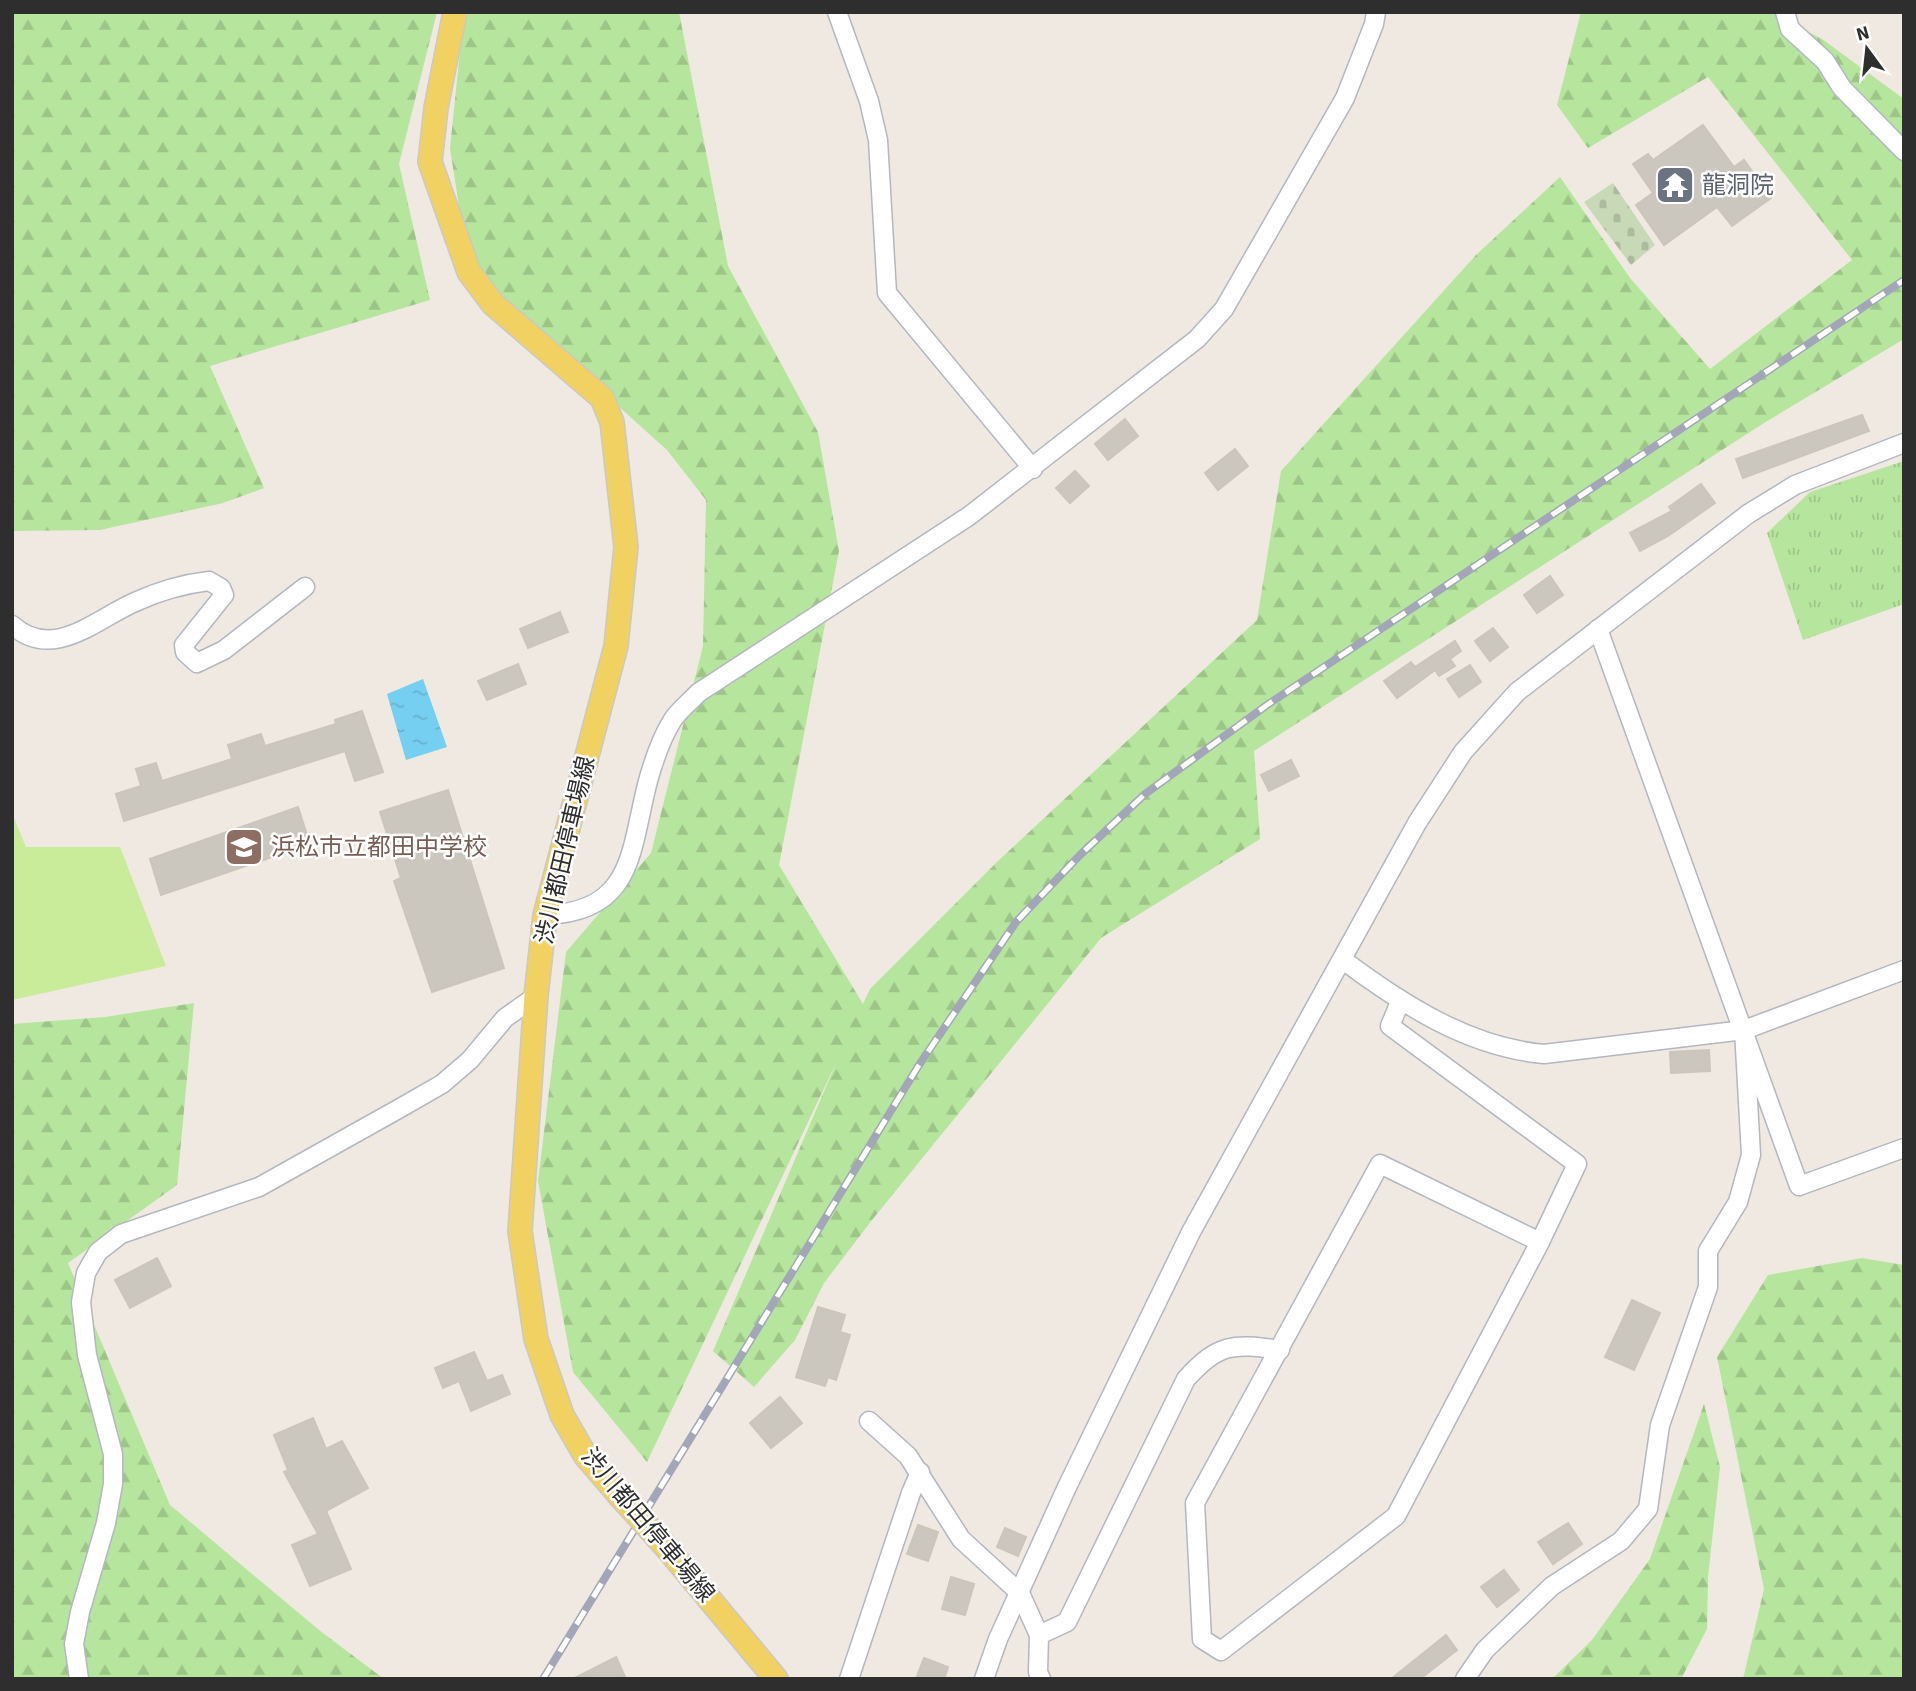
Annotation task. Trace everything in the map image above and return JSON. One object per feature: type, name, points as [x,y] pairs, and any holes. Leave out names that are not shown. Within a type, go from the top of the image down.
[{"type":"main road","name":"渋川都田停車場線","points":[[455,12],[436,108],[430,162],[470,272],[492,304],[602,398],[612,422],[626,547],[617,646],[545,915],[536,996],[520,1231],[536,1339],[562,1415],[585,1455],[776,1679]]},
{"type":"street","points":[[837,12],[869,101],[878,140],[884,206],[887,293],[1033,469]]},
{"type":"street","points":[[545,915],[564,914],[593,905],[615,887],[631,861],[649,778],[672,720],[698,693],[969,516],[1033,469],[1196,339],[1224,309],[1345,98],[1374,24],[1376,12]]},
{"type":"street","points":[[1785,12],[1790,29],[1825,61],[1842,88],[1904,151]]},
{"type":"street","points":[[984,1679],[1116,1381],[1191,1232],[1417,823],[1463,752],[1517,692],[1748,513],[1795,485],[1904,443]]},
{"type":"street","points":[[12,625],[23,635],[40,640],[55,640],[75,635],[162,591],[209,581],[220,587],[224,594],[184,645],[185,652],[197,663],[224,650],[305,587]]},
{"type":"street","points":[[1598,629],[1799,1186],[1904,1148]]},
{"type":"street","points":[[1342,960],[1400,1002],[1476,1038],[1524,1052],[1544,1054],[1744,1030],[1904,970]]},
{"type":"street","points":[[79,1679],[74,1644],[113,1484],[113,1454],[87,1355],[81,1302],[86,1273],[98,1252],[121,1234],[259,1187],[442,1084],[461,1068],[505,1018],[536,996]]},
{"type":"street","points":[[1400,1002],[1390,1026],[1577,1164],[1540,1242],[1396,1516],[1222,1651],[1202,1639],[1195,1503],[1380,1164],[1540,1242]]},
{"type":"street","points":[[1465,1679],[1485,1650],[1552,1586],[1620,1541],[1648,1509],[1660,1425],[1708,1287],[1708,1251],[1738,1202],[1751,1155],[1744,1030]]},
{"type":"street","points":[[1039,1634],[1067,1622],[1186,1379],[1207,1356],[1232,1346],[1280,1350]]},
{"type":"street","points":[[869,1421],[908,1456],[961,1539],[1020,1593],[1039,1634],[1038,1672],[1041,1679]]},
{"type":"street","points":[[849,1679],[920,1472]]},
{"type":"green space","points":[[12,12],[437,12],[399,164],[430,300],[210,366],[264,488],[223,503],[100,530],[12,531]]},
{"type":"green space","points":[[464,12],[679,12],[728,266],[818,432],[839,551],[779,865],[863,1004],[870,989],[998,861],[1257,620],[1281,471],[1476,255],[1560,177],[1630,278],[1710,369],[1852,260],[1708,77],[1588,148],[1557,105],[1581,12],[1772,12],[1822,39],[1904,99],[1904,339],[1764,423],[1254,751],[1260,839],[1101,938],[872,1220],[824,1283],[795,1340],[754,1387],[713,1351],[837,1061],[647,1462],[573,1372],[538,1181],[566,952],[651,853],[703,646],[706,500],[667,450],[469,272],[450,148]]},
{"type":"green space","points":[[1613,183],[1655,245],[1631,265],[1584,202]]},
{"type":"green space","points":[[1904,461],[1904,604],[1803,640],[1767,533],[1810,492]]},
{"type":"green space","points":[[12,813],[26,847],[120,847],[166,966],[12,1000]]},
{"type":"green space","points":[[194,1003],[177,1185],[68,1263],[170,1505],[319,1630],[384,1679],[12,1679],[12,1024],[105,1017]]},
{"type":"green space","points":[[1862,1258],[1904,1265],[1904,1679],[1743,1679],[1764,1589],[1717,1357],[1768,1275]]},
{"type":"green space","points":[[1704,1404],[1720,1467],[1708,1577],[1707,1629],[1681,1679],[1552,1679],[1592,1640],[1650,1559]]},
{"type":"water","points":[[423,679],[447,747],[406,760],[387,694]]},
{"type":"building","name":"龍洞院","points":[[1703,125],[1734,167],[1744,160],[1771,198],[1732,226],[1717,207],[1664,245],[1636,205],[1653,193],[1633,164],[1648,154],[1653,160]]},
{"type":"building","points":[[1862,415],[1869,431],[1743,478],[1736,459]]},
{"type":"building","points":[[1125,419],[1138,436],[1108,460],[1095,444]]},
{"type":"building","points":[[1235,449],[1248,466],[1218,490],[1205,473]]},
{"type":"building","points":[[1075,471],[1089,486],[1070,503],[1056,488]]},
{"type":"building","points":[[1701,484],[1715,503],[1668,536],[1640,551],[1630,533],[1672,511],[1669,507]]},
{"type":"building","points":[[1550,576],[1563,595],[1537,613],[1524,595]]},
{"type":"building","points":[[560,612],[568,632],[528,648],[520,629]]},
{"type":"building","points":[[1493,628],[1508,647],[1490,661],[1475,641]]},
{"type":"building","points":[[1455,641],[1461,651],[1450,659],[1455,666],[1439,676],[1435,670],[1397,698],[1384,681],[1411,662],[1415,667]]},
{"type":"building","points":[[518,664],[526,684],[487,700],[478,681]]},
{"type":"building","points":[[1470,665],[1481,682],[1459,697],[1447,679]]},
{"type":"building","points":[[362,711],[383,772],[355,781],[345,751],[124,821],[116,794],[141,786],[136,769],[156,763],[162,781],[232,759],[228,745],[261,734],[265,746],[336,724],[335,720]]},
{"type":"building","points":[[1291,760],[1299,776],[1269,791],[1261,775]]},
{"type":"building","points":[[448,790],[504,968],[432,992],[394,881],[401,878],[380,812]]},
{"type":"building","points":[[298,807],[310,844],[161,895],[150,859]]},
{"type":"building","points":[[1709,1050],[1710,1071],[1671,1073],[1670,1052]]},
{"type":"building","points":[[157,1258],[171,1286],[130,1308],[115,1280]]},
{"type":"building","points":[[1632,1300],[1660,1313],[1634,1370],[1605,1357]]},
{"type":"building","points":[[818,1307],[845,1315],[840,1332],[850,1335],[836,1380],[828,1377],[825,1386],[796,1377]]},
{"type":"building","points":[[474,1352],[487,1381],[502,1375],[510,1394],[471,1411],[459,1381],[443,1388],[435,1368]]},
{"type":"building","points":[[780,1397],[802,1423],[771,1448],[750,1423]]},
{"type":"building","points":[[313,1418],[326,1449],[342,1441],[368,1488],[326,1511],[351,1569],[310,1586],[292,1545],[318,1534],[284,1472],[288,1470],[274,1435]]},
{"type":"building","points":[[1568,1523],[1582,1544],[1553,1564],[1538,1542]]},
{"type":"building","points":[[918,1525],[938,1532],[928,1561],[907,1554]]},
{"type":"building","points":[[1005,1528],[1026,1537],[1018,1556],[997,1547]]},
{"type":"building","points":[[1504,1570],[1519,1590],[1497,1607],[1481,1587]]},
{"type":"building","points":[[951,1577],[974,1584],[965,1615],[942,1609]]},
{"type":"building","points":[[1446,1635],[1457,1650],[1420,1679],[1391,1679]]},
{"type":"building","points":[[616,1657],[626,1679],[573,1679]]},
{"type":"building","points":[[924,1658],[948,1667],[944,1679],[916,1679]]},
{"type":"railway","points":[[543,1679],[919,1065],[1016,922],[1080,855],[1145,794],[1267,705],[1904,280]]},
{"type":"place","name":"龍洞院","points":[[1675,185]]},
{"type":"place","name":"浜松市立都田中学校","points":[[244,847]]}]
